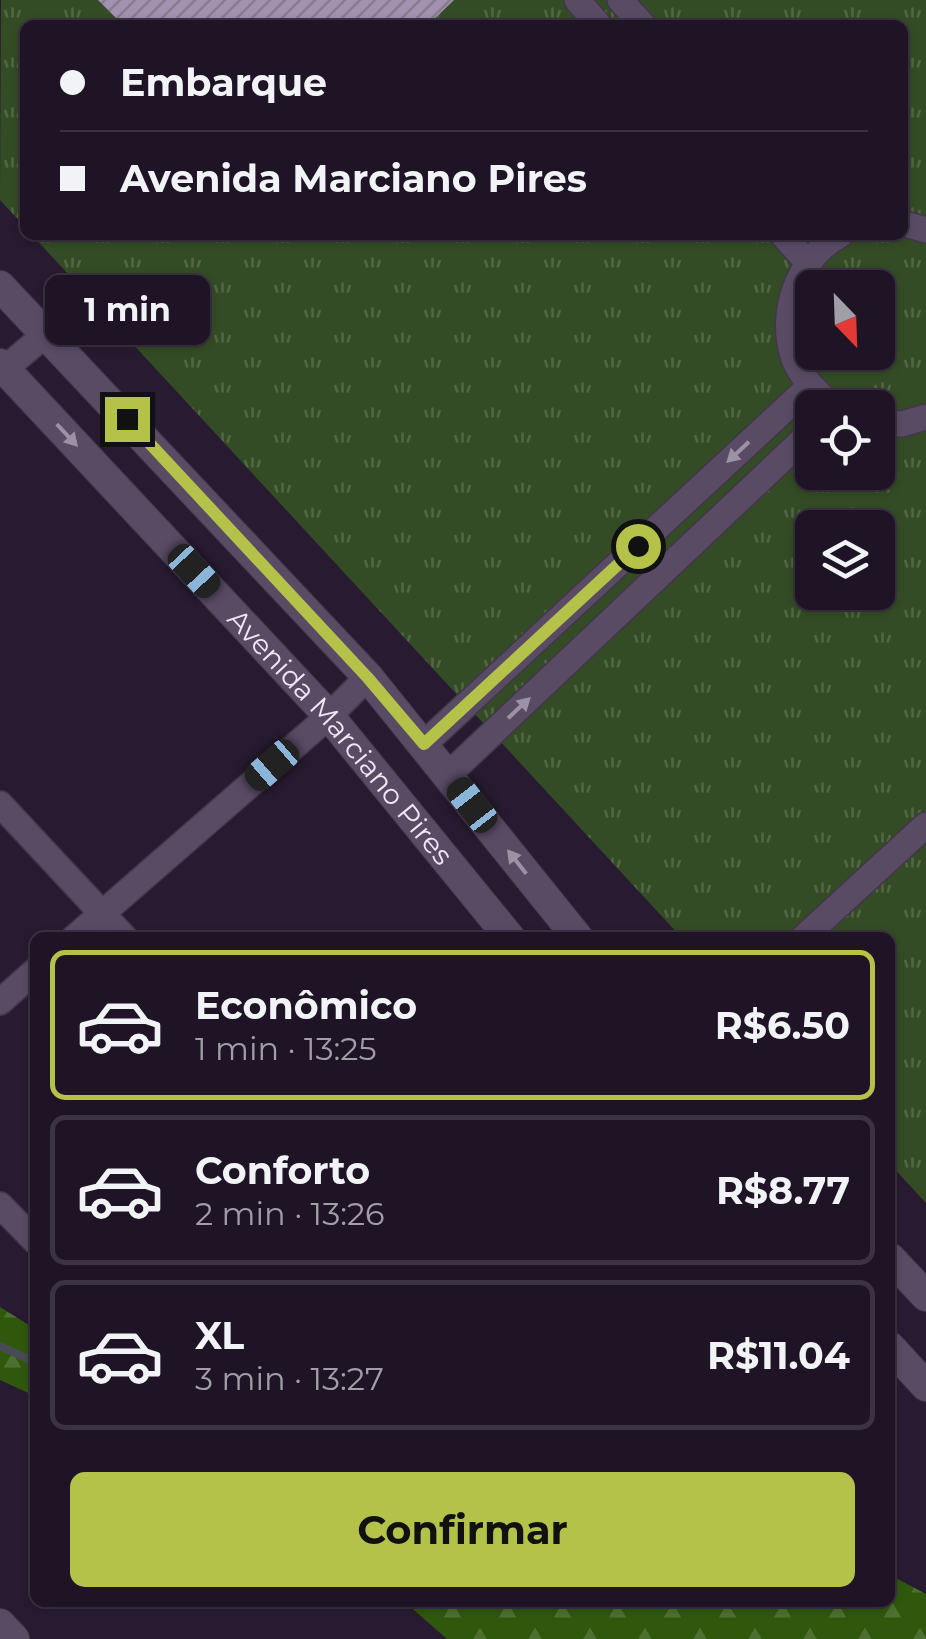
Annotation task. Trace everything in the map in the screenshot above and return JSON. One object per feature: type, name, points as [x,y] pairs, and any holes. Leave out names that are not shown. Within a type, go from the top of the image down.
[{"type":"street","points":[[577,0],[595,20]]},
{"type":"street","points":[[620,0],[638,20]]},
{"type":"street","points":[[787,240],[808,263]]},
{"type":"street","points":[[814,390],[794,360],[788,330],[791,300],[808,263],[831,240]]},
{"type":"street","name":"Avenida Marciano Pires","points":[[0,286],[368,678],[424,744],[566,932]]},
{"type":"street","points":[[2,368],[47,333]]},
{"type":"street","name":"Avenida Marciano Pires","points":[[2,368],[329,716],[505,932]]},
{"type":"street","points":[[424,744],[810,386]]},
{"type":"street","points":[[895,423],[926,417]]},
{"type":"street","points":[[448,775],[795,447]]},
{"type":"street","points":[[552,625],[577,653]]},
{"type":"street","points":[[81,932],[368,678]]},
{"type":"street","points":[[0,804],[119,932]]},
{"type":"street","points":[[810,932],[926,825]]},
{"type":"street","points":[[0,1002],[30,975]]},
{"type":"street","points":[[0,1205],[30,1236]]},
{"type":"street","points":[[895,1263],[926,1296]]},
{"type":"street","points":[[895,1353],[926,1386]]},
{"type":"street","points":[[0,1624],[14,1639]]},
{"type":"green space","points":[[1,0],[926,0],[926,1203],[895,1169],[895,932],[676,932],[37,240],[908,240],[908,20],[20,20],[20,222],[0,200]]},
{"type":"green space","points":[[0,1307],[30,1326],[30,1394],[0,1380]]},
{"type":"green space","points":[[895,1578],[926,1594],[926,1639],[447,1639],[411,1607],[895,1607]]},
{"type":"building","points":[[98,0],[454,0],[433,20],[118,20]]},
{"type":"waterway","points":[[0,1346],[30,1360]]},
{"type":"route","points":[[127,419],[368,678],[424,744],[638,546]]}]
